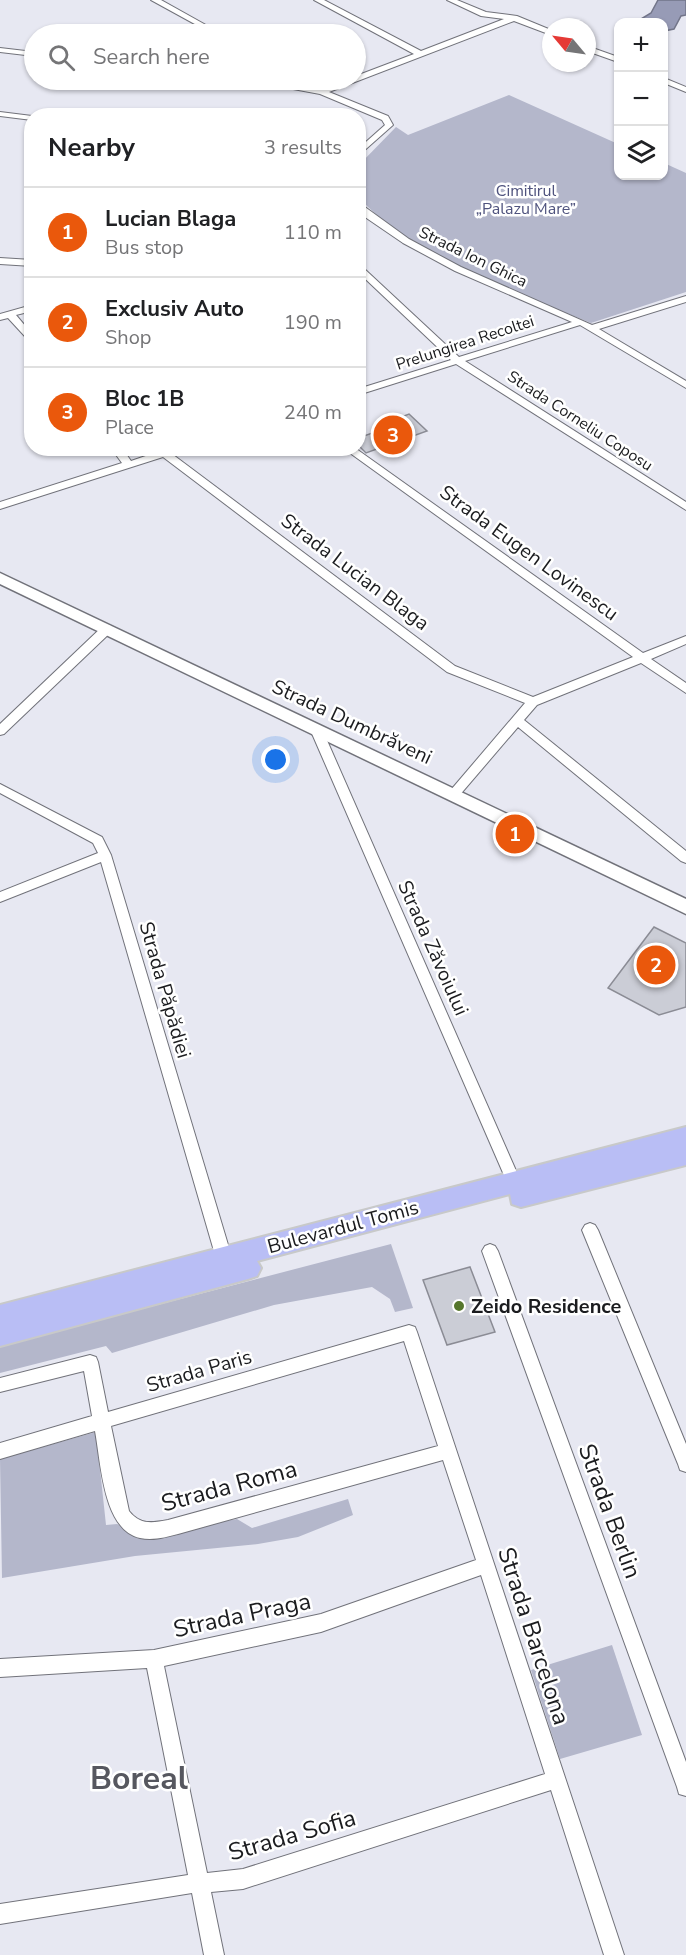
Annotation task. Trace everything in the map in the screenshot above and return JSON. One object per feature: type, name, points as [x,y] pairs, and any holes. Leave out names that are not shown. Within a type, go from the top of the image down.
[{"type":"main road","name":"Bulevardul Tomis","points":[[0,1317],[686,1137]]},
{"type":"main road","name":"Bulevardul Tomis","points":[[0,1334],[686,1155]]},
{"type":"street","points":[[158,0],[200,24]]},
{"type":"street","points":[[318,0],[364,24]]},
{"type":"street","points":[[451,0],[484,14],[514,18],[542,29]]},
{"type":"street","points":[[366,75],[514,18]]},
{"type":"street","points":[[366,25],[421,54]]},
{"type":"street","points":[[0,50],[24,53]]},
{"type":"street","points":[[596,51],[614,58]]},
{"type":"street","points":[[668,82],[686,90]]},
{"type":"street","points":[[310,90],[322,92],[327,90]]},
{"type":"street","points":[[318,90],[361,108]]},
{"type":"street","points":[[366,110],[385,118],[389,125],[366,147]]},
{"type":"street","points":[[0,114],[24,117]]},
{"type":"street","name":"Strada Ion Ghica","points":[[366,214],[406,241],[458,269],[581,322],[686,385]]},
{"type":"street","points":[[0,261],[24,262]]},
{"type":"street","name":"Strada Corneliu Coposu","points":[[366,274],[458,361],[686,507]]},
{"type":"street","points":[[592,328],[686,299]]},
{"type":"street","points":[[5,316],[24,310]]},
{"type":"street","points":[[5,316],[24,334]]},
{"type":"street","name":"Prelungirea Recoltei","points":[[366,390],[581,322]]},
{"type":"street","points":[[122,456],[129,465]]},
{"type":"street","points":[[0,506],[158,456]]},
{"type":"street","name":"Strada Lucian Blaga","points":[[168,456],[451,669],[533,702]]},
{"type":"street","name":"Strada Eugen Lovinescu","points":[[359,456],[686,689]]},
{"type":"street","name":"Strada Dumbrăveni","points":[[0,578],[686,907]]},
{"type":"street","points":[[0,731],[108,630]]},
{"type":"street","points":[[454,794],[533,702],[686,640]]},
{"type":"street","points":[[517,720],[686,858]]},
{"type":"street","name":"Strada Zăvoiului","points":[[316,729],[514,1182]]},
{"type":"street","name":"Strada Păpădiei","points":[[0,788],[98,840],[105,855],[224,1258]]},
{"type":"street","points":[[0,897],[105,855]]},
{"type":"street","points":[[590,1230],[686,1464]]},
{"type":"street","name":"Strada Berlin","points":[[490,1251],[686,1787]]},
{"type":"street","name":"Strada Paris","points":[[0,1451],[409,1332]]},
{"type":"street","name":"Strada Barcelona","points":[[409,1332],[614,1955]]},
{"type":"street","points":[[0,1385],[90,1362],[101,1422]]},
{"type":"street","name":"Strada Roma","points":[[101,1422],[118,1507],[123,1520],[135,1530],[154,1531],[178,1526],[448,1451]]},
{"type":"street","name":"Strada Praga","points":[[0,1668],[154,1659],[321,1623],[486,1565]]},
{"type":"street","points":[[154,1659],[214,1955]]},
{"type":"street","name":"Strada Sofia","points":[[0,1914],[169,1886],[243,1879],[556,1779]]},
{"type":"green space","name":"Cimitirul „Palazu Mare”","points":[[509,95],[614,142],[614,180],[668,180],[668,165],[686,173],[686,292],[591,323],[499,286],[438,257],[410,240],[366,204],[366,158],[396,127],[408,135]]},
{"type":"green space","points":[[391,1244],[413,1308],[395,1312],[390,1299],[372,1287],[274,1305],[112,1353],[106,1346],[0,1373],[0,1346]]},
{"type":"green space","points":[[96,1432],[106,1525],[117,1524],[145,1536],[237,1519],[252,1528],[348,1499],[353,1515],[298,1537],[258,1544],[135,1556],[2,1578],[0,1459]]},
{"type":"green space","points":[[612,1645],[642,1735],[560,1759],[531,1670]]},
{"type":"shaded area","points":[[658,0],[686,0],[686,15],[681,16],[674,29],[668,30],[668,18],[643,18],[651,13]]},
{"type":"building","points":[[409,414],[427,431],[366,453],[366,435],[387,428],[383,424]]},
{"type":"building","points":[[654,927],[686,943],[686,1007],[659,1015],[608,988]]},
{"type":"building","name":"Zeido Residence","points":[[470,1267],[495,1332],[447,1345],[423,1280]]},
{"type":"place","name":"Bloc 1B","points":[[393,435]]},
{"type":"place","name":"Lucian Blaga","points":[[515,834]]},
{"type":"place","name":"Exclusiv Auto","points":[[656,965]]},
{"type":"place","name":"Zeido Residence","points":[[459,1306]]},
{"type":"district","name":"Boreal","points":[[139,1778]]}]
